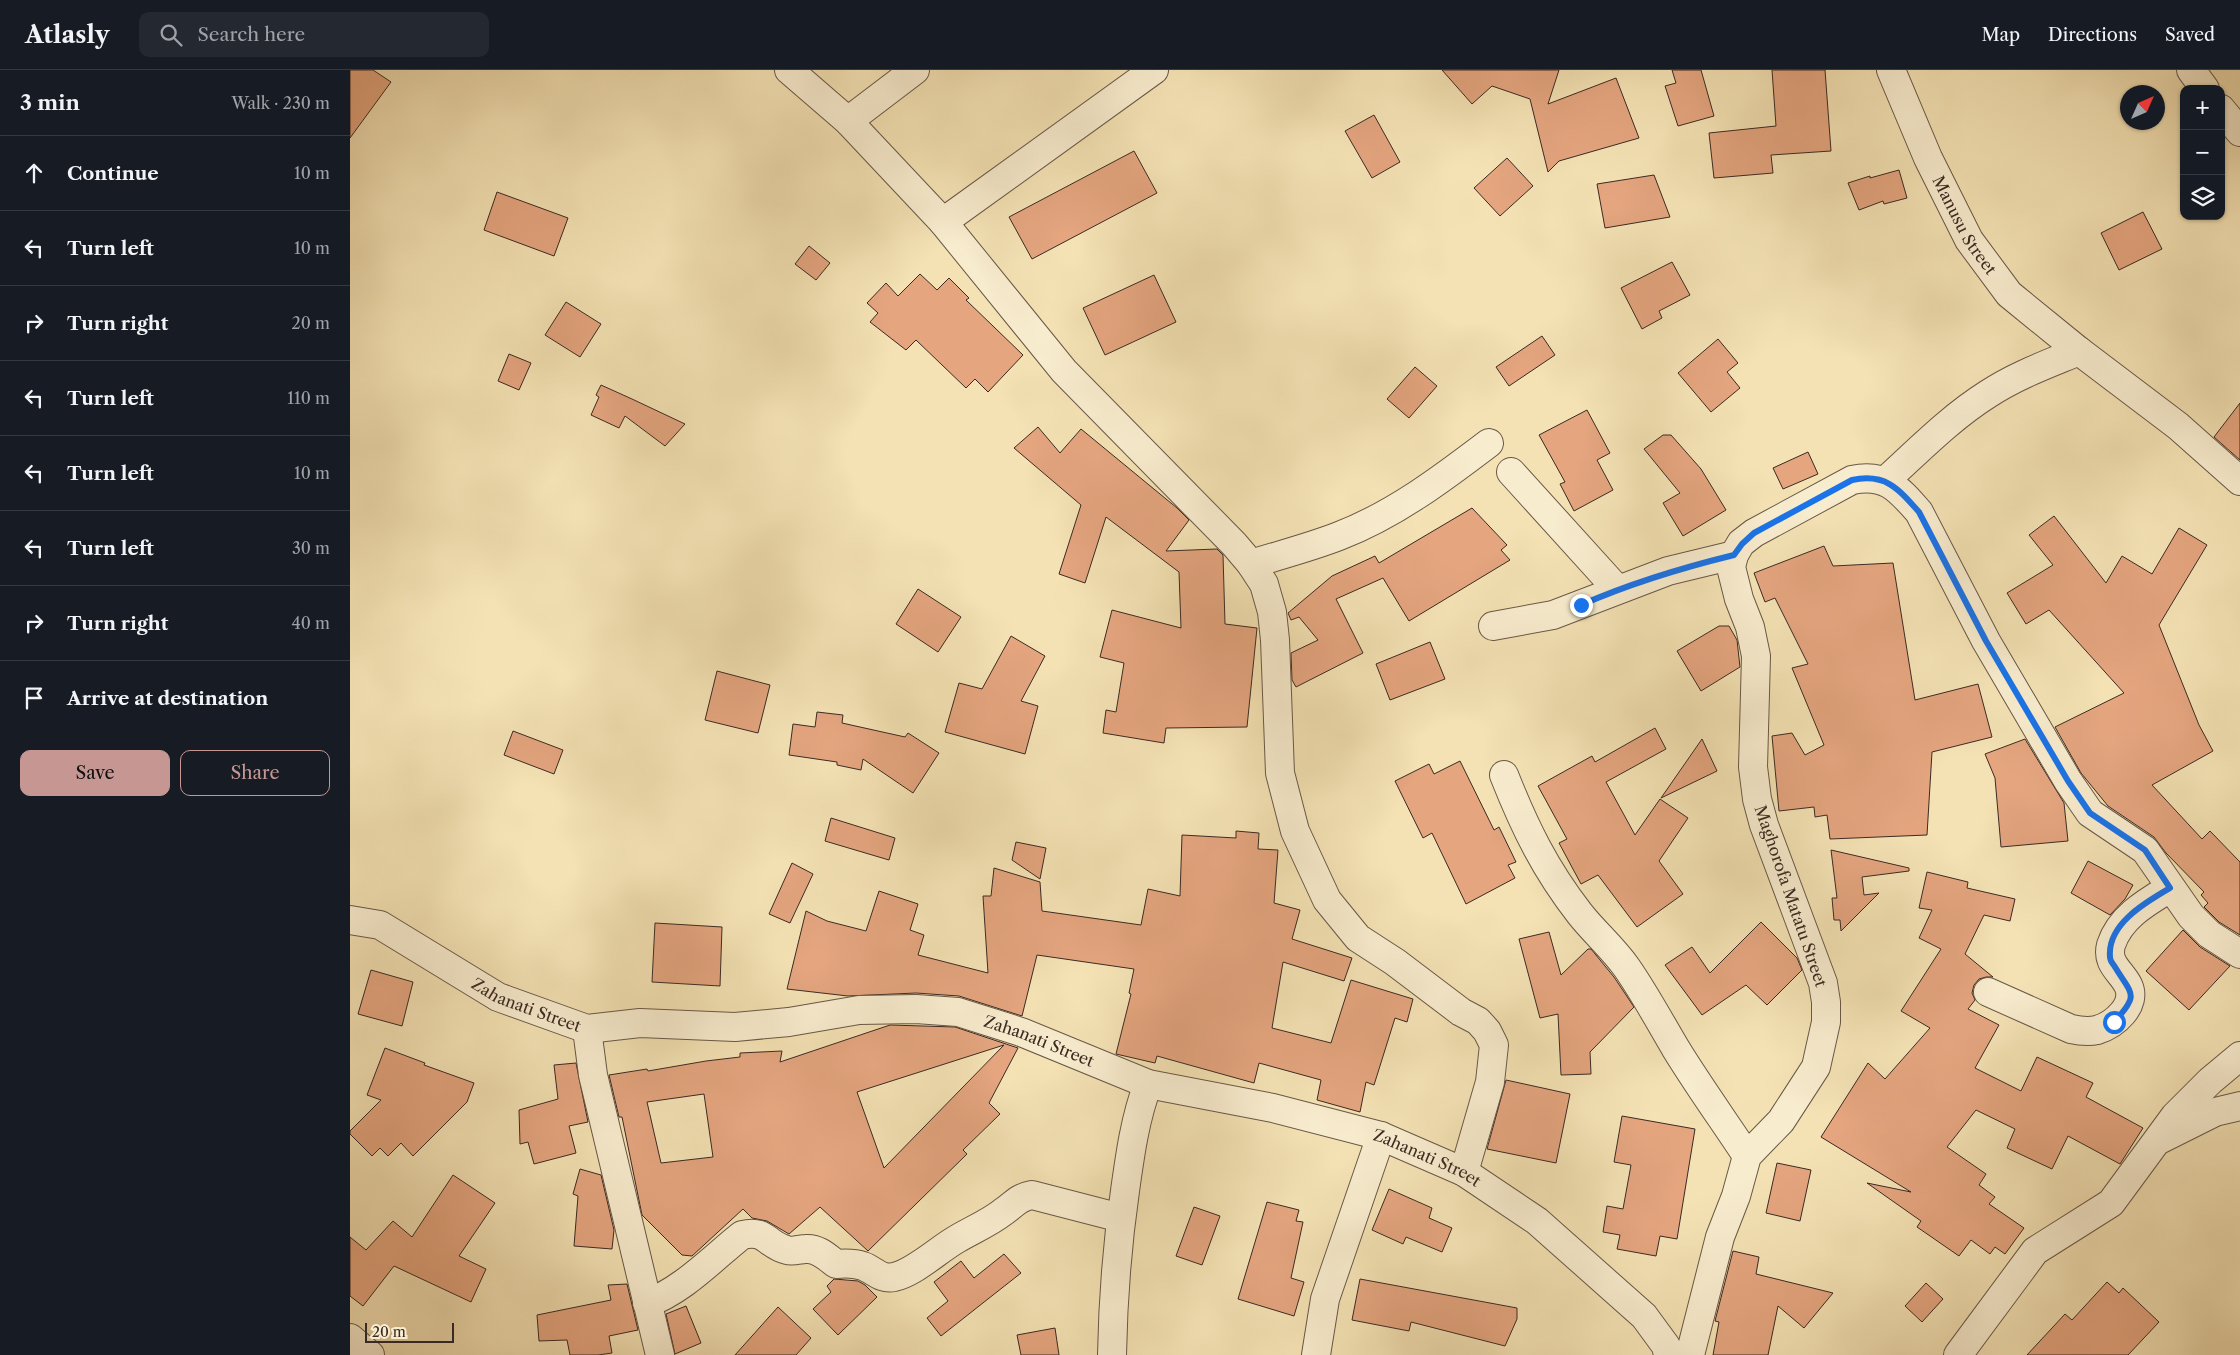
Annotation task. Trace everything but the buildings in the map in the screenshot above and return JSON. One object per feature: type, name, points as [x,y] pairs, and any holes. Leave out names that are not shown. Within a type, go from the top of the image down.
[{"type":"street","points":[[789,70],[848,121],[943,222],[1064,371],[1199,507],[1251,564],[1264,584],[1272,612],[1275,640],[1280,774],[1295,831],[1327,900],[1358,938],[1395,962],[1461,1012],[1478,1021],[1488,1031],[1494,1045],[1490,1082],[1464,1172]]},
{"type":"street","points":[[848,121],[915,70]]},
{"type":"street","points":[[943,222],[1154,70]]},
{"type":"street","name":"Manusu Street","points":[[1891,70],[1928,158],[1969,240],[2009,294],[2079,352],[2178,426],[2240,481]]},
{"type":"street","points":[[2191,70],[2202,85]]},
{"type":"street","points":[[2225,114],[2240,132]]},
{"type":"street","points":[[1885,481],[1943,428],[1988,394],[2031,370],[2079,352]]},
{"type":"street","points":[[1251,564],[1340,536],[1380,516],[1438,482],[1489,443]]},
{"type":"street","points":[[1511,472],[1618,589]]},
{"type":"street","points":[[1493,626],[1553,615],[1668,571],[1734,555],[1754,533],[1852,480],[1867,477],[1885,481],[1904,494],[1919,512],[1986,641],[2068,781],[2090,813],[2145,850],[2191,916],[2209,934],[2240,954]]},
{"type":"street","name":"Maghorofa Matatu Street","points":[[1690,1355],[1720,1237],[1736,1196],[1747,1156],[1782,1121],[1816,1067],[1826,1022],[1826,1002],[1823,983],[1764,825],[1757,799],[1753,767],[1756,656],[1750,627],[1732,577],[1731,567],[1734,555]]},
{"type":"street","points":[[1504,775],[1523,823],[1545,865],[1581,915],[1606,941],[1626,967],[1652,1005],[1677,1050],[1747,1156]]},
{"type":"street","points":[[1988,992],[2071,1029],[2084,1032],[2098,1030],[2114,1022],[2127,1008],[2131,996],[2128,986],[2110,959],[2111,946],[2119,929],[2129,916],[2170,888]]},
{"type":"street","name":"Zahanati Street","points":[[350,920],[380,926],[498,997],[587,1028],[640,1023],[735,1027],[789,1022],[859,1010],[916,1009],[958,1012],[1021,1032],[1148,1084],[1273,1108],[1381,1136],[1464,1172],[1537,1221],[1644,1316],[1666,1346],[1668,1355]]},
{"type":"street","points":[[587,1028],[593,1075],[660,1355]]},
{"type":"street","points":[[1958,1355],[2035,1251],[2111,1202],[2154,1143],[2192,1098],[2240,1056]]},
{"type":"street","points":[[1112,1355],[1113,1294],[1128,1165],[1142,1102],[1148,1084]]},
{"type":"street","points":[[2154,1143],[2215,1112],[2240,1106]]},
{"type":"street","points":[[1316,1355],[1325,1299],[1381,1136]]},
{"type":"street","points":[[647,1303],[675,1289],[742,1235],[751,1233],[761,1234],[776,1246],[789,1251],[809,1248],[822,1252],[836,1264],[851,1263],[865,1267],[881,1277],[895,1277],[927,1260],[956,1240],[1004,1212],[1020,1197],[1032,1195],[1121,1218]]},
{"type":"street","points":[[350,1338],[370,1355]]},
{"type":"route","points":[[1581,605],[1668,571],[1734,555],[1754,533],[1852,480],[1867,477],[1885,481],[1904,494],[1919,512],[1986,641],[2068,781],[2090,813],[2145,850],[2170,888],[2143,904],[2129,916],[2119,929],[2111,946],[2110,959],[2128,986],[2131,996],[2127,1008],[2114,1022]]}]
